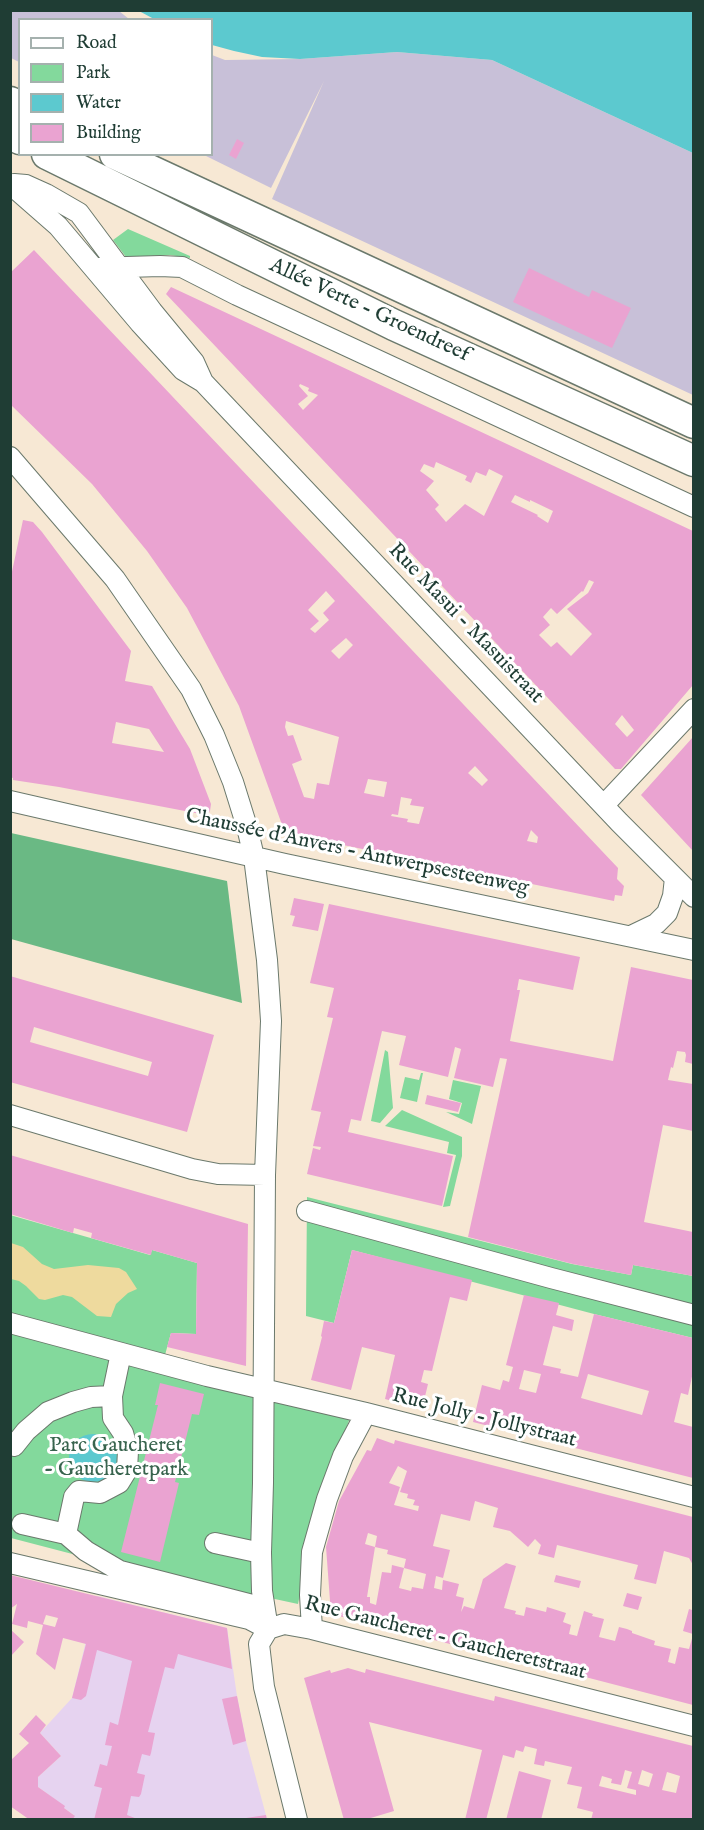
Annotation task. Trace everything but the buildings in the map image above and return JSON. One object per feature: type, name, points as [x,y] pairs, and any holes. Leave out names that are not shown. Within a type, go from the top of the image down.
[{"type":"main road","name":"Allée Verte - Groendreef","points":[[51,156],[394,325],[693,460]]},
{"type":"main road","name":"Allée Verte - Groendreef","points":[[119,156],[693,423]]},
{"type":"street","points":[[94,268],[58,226],[10,184],[26,185],[79,213],[120,267]]},
{"type":"street","name":"Rue Masui - Masuistraat","points":[[120,267],[194,362],[203,382]]},
{"type":"street","name":"Allée Verte - Groendreef","points":[[94,268],[182,267],[693,507]]},
{"type":"street","name":"Rue Masui - Masuistraat","points":[[94,268],[183,370],[203,382],[693,897]]},
{"type":"street","points":[[10,457],[115,579],[191,689],[214,735],[233,782],[254,857],[267,960],[271,1020],[265,1175],[261,1553],[264,1608],[268,1629],[259,1644],[260,1665],[274,1733],[297,1820]]},
{"type":"street","points":[[604,806],[693,709]]},
{"type":"street","name":"Chaussée d'Anvers - Antwerpsesteenweg","points":[[10,801],[254,857],[693,950]]},
{"type":"street","points":[[631,936],[656,924],[667,913],[673,896],[675,878]]},
{"type":"street","points":[[10,1115],[192,1169],[218,1174],[265,1175]]},
{"type":"street","points":[[307,1211],[693,1315]]},
{"type":"street","name":"Rue Jolly - Jollystraat","points":[[10,1323],[263,1390],[366,1413],[693,1497]]},
{"type":"street","points":[[66,1534],[74,1497],[79,1491],[100,1493],[119,1483],[127,1470],[128,1451],[123,1433],[113,1418],[112,1396],[120,1353]]},
{"type":"street","points":[[14,1446],[26,1431],[48,1412],[91,1397],[112,1396]]},
{"type":"street","points":[[312,1629],[310,1595],[312,1551],[327,1499],[343,1456],[366,1413]]},
{"type":"street","points":[[22,1524],[66,1534],[86,1551],[120,1570],[264,1608]]},
{"type":"street","points":[[215,1543],[261,1553]]},
{"type":"street","name":"Rue Gaucheret - Gaucheretstraat","points":[[10,1563],[249,1619],[268,1629],[284,1624],[312,1629],[693,1726]]},
{"type":"shaded area","points":[[10,11],[119,11],[128,18],[18,18],[18,62],[11,58]]},
{"type":"shaded area","points":[[397,52],[492,60],[693,153],[693,395],[272,199],[324,81],[271,188],[206,156],[213,156],[213,55],[225,60],[300,59]]},
{"type":"shaded area","points":[[97,1596],[227,1628],[246,1741],[267,1819],[72,1819],[74,1815],[38,1787],[38,1777],[61,1756],[40,1733],[72,1698]]},
{"type":"green space","points":[[128,229],[190,256],[190,258],[170,255],[126,257],[113,240]]},
{"type":"green space","points":[[11,833],[227,881],[242,1003],[11,939]]},
{"type":"green space","points":[[385,1050],[388,1052],[393,1108],[380,1123],[371,1121]]},
{"type":"green space","points":[[423,1073],[417,1102],[400,1098],[405,1077],[419,1080]]},
{"type":"green space","points":[[453,1080],[481,1086],[472,1124],[446,1112],[459,1114],[462,1103],[449,1099]]},
{"type":"green space","points":[[402,1110],[462,1137],[462,1156],[450,1206],[443,1207],[456,1155],[447,1153],[449,1142],[385,1126]]},
{"type":"green space","points":[[307,1197],[572,1264],[631,1275],[633,1265],[693,1276],[693,1338],[352,1250],[334,1323],[306,1316]]},
{"type":"green space","name":"Parc Gaucheret - Gaucheretpark","points":[[10,1215],[150,1255],[152,1250],[197,1263],[196,1334],[171,1333],[162,1366],[351,1415],[318,1507],[298,1604],[103,1562],[11,1538]]},
{"type":"sand","points":[[11,1243],[23,1247],[42,1264],[54,1269],[88,1265],[119,1268],[126,1272],[137,1289],[128,1293],[116,1304],[111,1317],[97,1316],[72,1297],[63,1295],[45,1300],[39,1299],[19,1281],[11,1279]]},
{"type":"water","points":[[139,11],[693,11],[693,153],[492,60],[397,52],[300,59],[262,57],[213,45],[213,18],[152,18]]},
{"type":"water","points":[[88,1434],[98,1434],[110,1441],[117,1453],[117,1463],[110,1475],[98,1482],[88,1482],[73,1471],[69,1463],[69,1453],[80,1438]]}]
